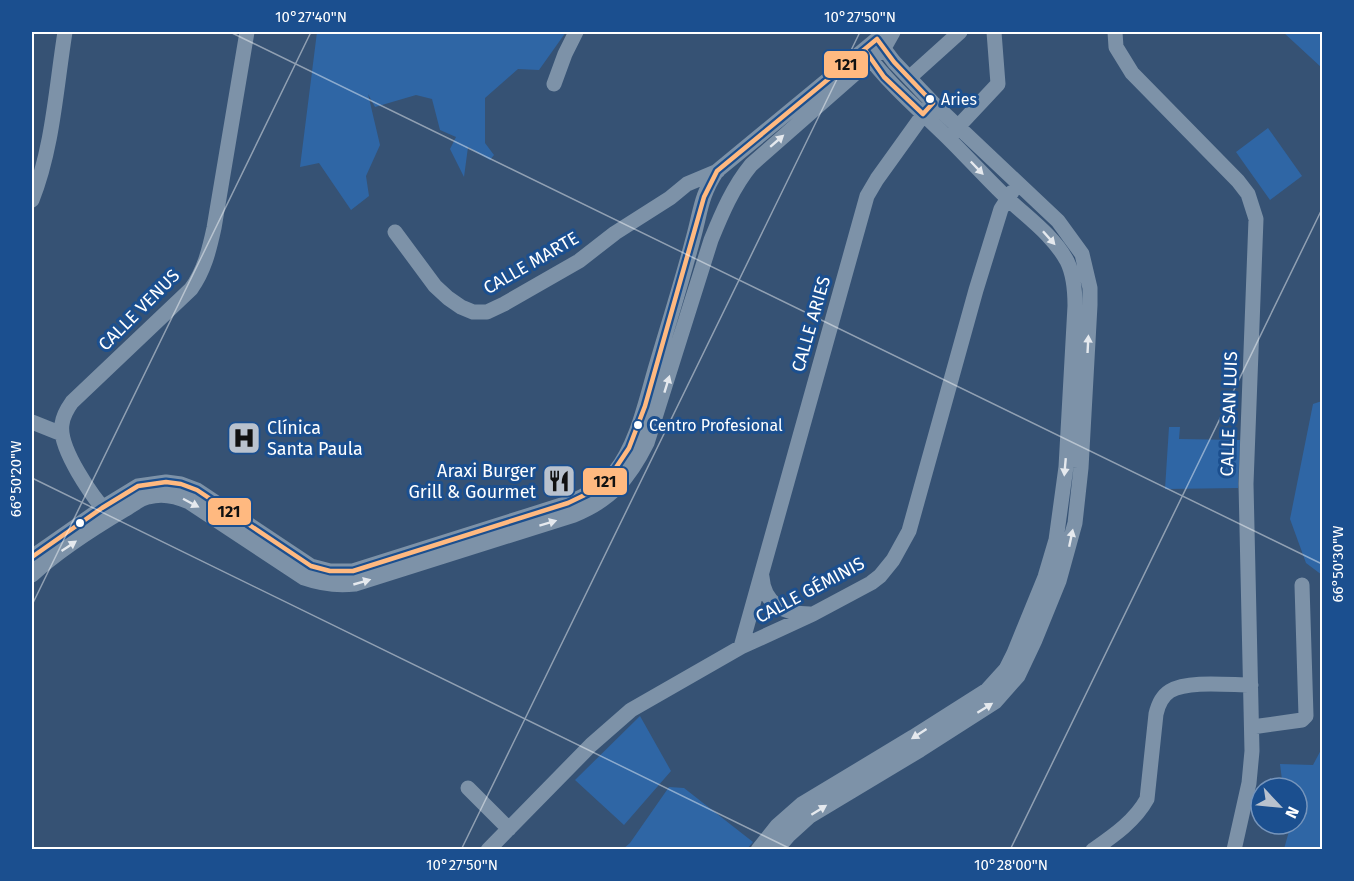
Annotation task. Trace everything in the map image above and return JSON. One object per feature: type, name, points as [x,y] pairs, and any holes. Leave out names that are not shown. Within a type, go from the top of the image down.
[{"type":"street","points":[[32,200],[40,178],[49,136],[65,32]]},
{"type":"street","name":"CALLE VENUS","points":[[62,434],[64,414],[72,402],[190,290],[199,278],[210,248],[214,228],[247,32]]},
{"type":"street","points":[[555,84],[565,54],[576,32]]},
{"type":"street","points":[[32,557],[107,513],[144,498],[158,495],[180,498],[203,510],[304,578],[341,585],[355,584],[586,510],[609,496],[624,482],[647,443],[711,240],[723,209],[737,183],[751,165],[893,32]]},
{"type":"street","points":[[909,78],[960,32]]},
{"type":"street","points":[[947,138],[998,84],[994,32]]},
{"type":"street","name":"CALLE SAN LUIS","points":[[1115,32],[1116,47],[1132,73],[1238,181],[1248,194],[1256,219],[1246,484],[1252,751],[1249,783],[1234,849]]},
{"type":"street","points":[[776,849],[798,825],[810,816],[995,702],[1018,676],[1045,618],[1069,550],[1075,523],[1075,306],[1072,276],[1062,253],[1047,234],[1006,198],[947,138],[928,108],[922,91],[894,62],[880,43]]},
{"type":"street","points":[[758,849],[777,826],[802,804],[987,690],[1006,669],[1031,614],[1056,540],[1075,438],[1090,305],[1087,270],[1082,254],[1058,221],[959,126],[928,108],[911,104],[884,76],[868,54]]},
{"type":"street","points":[[32,575],[138,486],[147,483],[181,484],[212,499],[305,563],[321,570],[341,572],[352,571],[580,498],[600,486],[614,473],[623,460],[637,429],[692,243],[700,204],[709,183],[717,171],[868,54]]},
{"type":"street","points":[[884,76],[888,66],[894,62]]},
{"type":"street","points":[[911,104],[919,100],[922,91]]},
{"type":"street","name":"CALLE ARIES","points":[[741,647],[867,196],[928,108]]},
{"type":"street","points":[[717,171],[733,173],[737,183]]},
{"type":"street","name":"CALLE MARTE","points":[[395,232],[435,286],[448,298],[473,312],[487,312],[579,261],[615,233],[670,198],[687,184],[717,171]]},
{"type":"street","name":"CALLE GÉMINIS","points":[[488,849],[591,745],[632,710],[741,647],[813,614],[880,576],[902,547],[909,531],[976,290],[1006,198],[1018,185]]},
{"type":"street","points":[[670,198],[700,204],[710,211],[717,212],[723,209]]},
{"type":"street","points":[[32,422],[62,434],[64,444],[73,461],[107,513]]},
{"type":"street","points":[[762,572],[765,592],[773,604],[794,613],[813,614]]},
{"type":"street","points":[[1252,727],[1302,720],[1306,717],[1302,585]]},
{"type":"street","points":[[1093,849],[1134,817],[1147,800],[1156,714],[1159,705],[1169,691],[1186,686],[1251,685]]},
{"type":"street","points":[[468,788],[509,829]]},
{"type":"shaded area","points":[[317,32],[566,32],[539,70],[518,69],[485,98],[485,143],[494,155],[490,160],[468,147],[464,177],[450,149],[456,137],[440,130],[432,99],[416,95],[375,107],[368,94],[380,145],[366,176],[369,196],[351,210],[319,163],[300,167]]},
{"type":"shaded area","points":[[1283,32],[1322,32],[1322,68]]},
{"type":"shaded area","points":[[1268,128],[1302,176],[1270,200],[1236,152]]},
{"type":"shaded area","points":[[1322,401],[1322,575],[1306,563],[1290,519],[1313,404]]},
{"type":"shaded area","points":[[1169,427],[1180,427],[1179,439],[1240,440],[1238,488],[1165,489]]},
{"type":"shaded area","points":[[640,716],[671,771],[624,825],[575,780]]},
{"type":"shaded area","points":[[1322,748],[1322,849],[1284,849],[1288,836],[1309,836],[1309,776],[1282,776],[1280,764],[1313,765]]},
{"type":"shaded area","points":[[669,787],[684,788],[753,842],[747,849],[623,849],[630,843]]},
{"type":"transit line","name":"121","points":[[32,557],[138,486],[166,482],[181,484],[197,490],[311,566],[330,571],[353,571],[568,503],[593,491],[609,478],[629,448],[645,406],[704,197],[717,171],[877,39],[894,62],[933,103],[923,114],[884,77],[865,50]]},
{"type":"place","name":"Aries","points":[[930,99]]},
{"type":"place","name":"Centro Profesional","points":[[638,425]]},
{"type":"place","name":"Clínica Santa Paula","points":[[244,438]]},
{"type":"place","name":"Araxi Burger Grill & Gourmet","points":[[559,481]]}]
